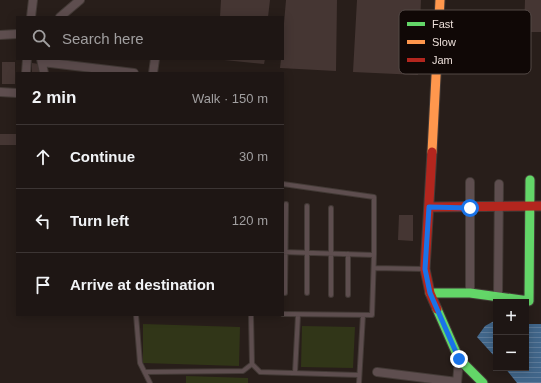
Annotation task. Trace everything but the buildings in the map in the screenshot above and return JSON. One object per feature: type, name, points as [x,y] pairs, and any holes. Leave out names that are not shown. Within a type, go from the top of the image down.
[{"type":"street","points":[[31,16],[33,0]]},
{"type":"street","points":[[61,16],[80,0]]},
{"type":"street","points":[[440,0],[440,10]]},
{"type":"street","points":[[0,35],[16,34]]},
{"type":"street","points":[[26,72],[27,60]]},
{"type":"street","points":[[153,72],[155,60]]},
{"type":"street","points":[[44,72],[41,61],[126,72]]},
{"type":"street","points":[[437,74],[425,269],[430,293],[459,359],[484,383]]},
{"type":"street","points":[[0,92],[16,93]]},
{"type":"street","points":[[430,293],[470,293],[529,300],[530,180]]},
{"type":"street","points":[[470,182],[470,293]]},
{"type":"street","points":[[498,297],[500,207],[499,184]]},
{"type":"street","points":[[429,207],[470,208],[541,206]]},
{"type":"street","points":[[377,372],[457,382],[459,359]]},
{"type":"lane","points":[[284,184],[374,197],[374,268],[372,315],[284,314]]},
{"type":"lane","points":[[285,293],[286,204]]},
{"type":"lane","points":[[307,293],[308,206]]},
{"type":"lane","points":[[331,208],[331,295]]},
{"type":"lane","points":[[285,252],[374,255]]},
{"type":"lane","points":[[348,254],[348,295]]},
{"type":"lane","points":[[374,268],[425,269]]},
{"type":"lane","points":[[295,373],[298,314]]},
{"type":"lane","points":[[359,383],[358,375],[363,315]]},
{"type":"lane","points":[[136,316],[140,363],[150,383]]},
{"type":"lane","points":[[251,316],[252,364],[260,372],[358,375]]},
{"type":"lane","points":[[145,372],[243,371],[252,364]]},
{"type":"green space","points":[[143,324],[240,327],[239,366],[143,363]]},
{"type":"green space","points":[[302,326],[355,327],[353,368],[301,367]]},
{"type":"green space","points":[[186,376],[248,378],[248,383],[186,383]]},
{"type":"water","points":[[493,322],[493,355],[477,337],[485,326]]},
{"type":"water","points":[[529,324],[541,324],[541,383],[517,383],[507,371],[529,371]]},
{"type":"traffic: fast","points":[[430,293],[470,293],[529,301],[530,180]]},
{"type":"traffic: fast","points":[[437,309],[459,359],[483,383]]},
{"type":"traffic: slow","points":[[439,10],[440,0]]},
{"type":"traffic: slow","points":[[432,152],[436,74]]},
{"type":"traffic: jam","points":[[432,152],[425,269],[430,293],[437,309]]},
{"type":"traffic: jam","points":[[429,207],[541,206]]},
{"type":"route","points":[[459,359],[430,293],[425,269],[429,207],[470,208]]}]
